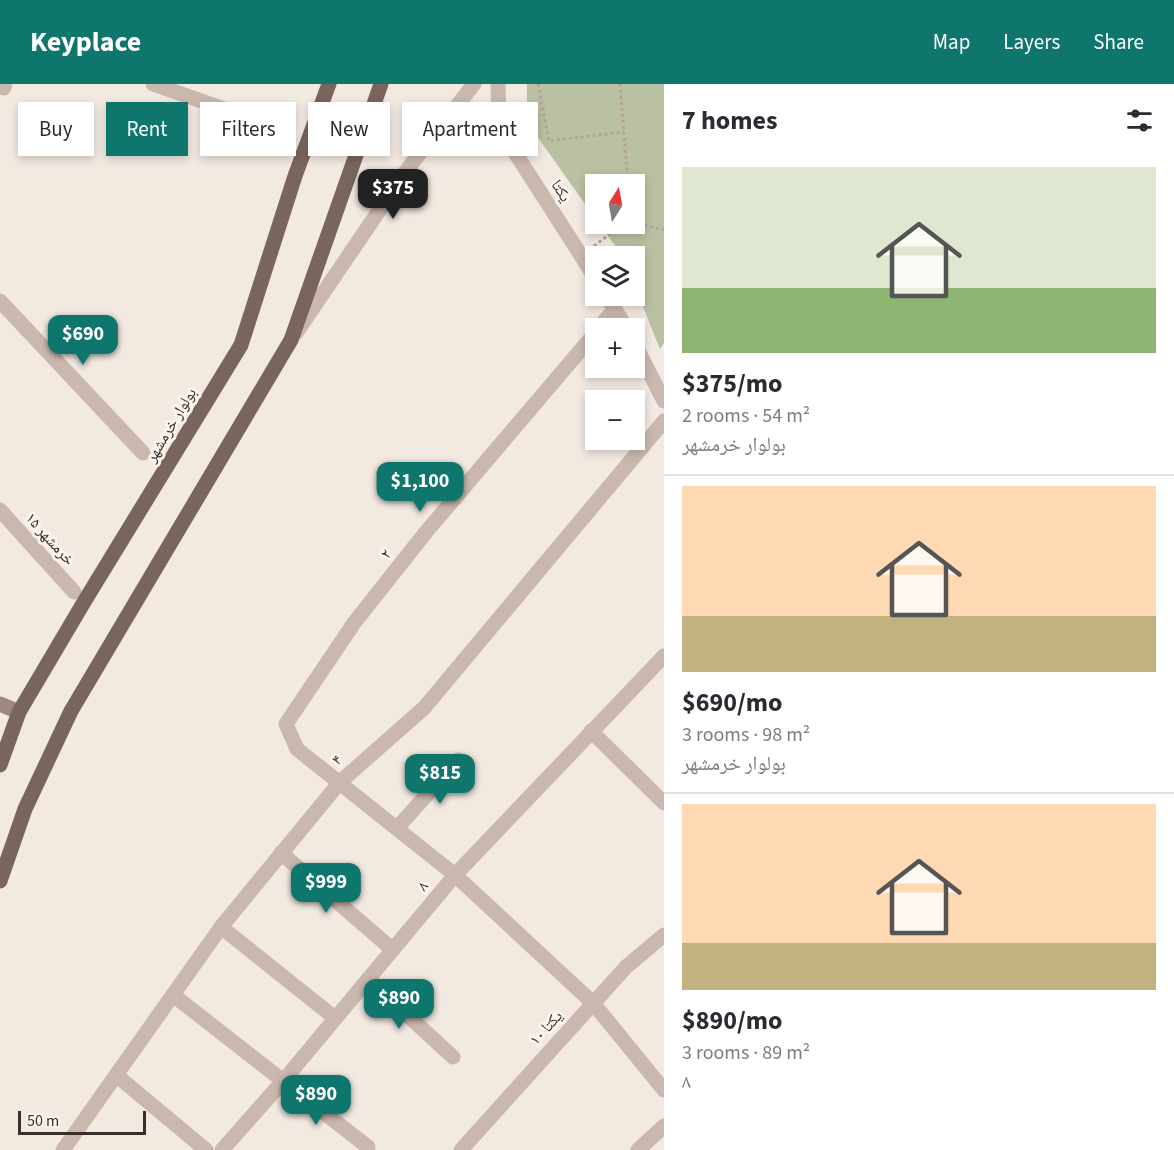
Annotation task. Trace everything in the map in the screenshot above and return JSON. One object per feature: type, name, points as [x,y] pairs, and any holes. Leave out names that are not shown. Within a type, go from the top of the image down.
[{"type":"main road","name":"بولوار خرمشهر","points":[[0,765],[19,712],[241,345],[295,176],[329,84]]},
{"type":"main road","points":[[0,881],[25,809],[71,711],[291,340],[318,257],[381,84]]},
{"type":"main road","points":[[0,704],[19,712]]},
{"type":"street","points":[[153,84],[204,102]]},
{"type":"street","points":[[291,340],[406,171],[474,84]]},
{"type":"street","name":"یکتا","points":[[498,84],[499,117],[507,140],[585,262]]},
{"type":"street","points":[[0,301],[143,453]]},
{"type":"street","points":[[613,306],[621,318]]},
{"type":"street","name":"۲","points":[[607,318],[615,309]]},
{"type":"street","name":"۲","points":[[340,782],[297,749],[286,724],[368,605],[426,532],[585,344]]},
{"type":"street","points":[[645,364],[664,401]]},
{"type":"street","name":"۴","points":[[63,1150],[221,927],[281,853],[340,782],[424,708],[664,421]]},
{"type":"street","name":"۱۵ خرمشهر","points":[[0,510],[74,592]]},
{"type":"street","name":"۸","points":[[222,1150],[284,1080],[455,875],[664,656]]},
{"type":"street","points":[[591,731],[664,803]]},
{"type":"street","points":[[398,828],[458,760]]},
{"type":"street","points":[[340,782],[455,875],[593,1003],[664,1090]]},
{"type":"street","points":[[281,853],[393,950]]},
{"type":"street","points":[[221,927],[336,1018]]},
{"type":"street","name":"۱۰ یکتا","points":[[461,1150],[626,968],[664,935]]},
{"type":"street","points":[[368,979],[453,1057]]},
{"type":"street","points":[[173,995],[368,1147]]},
{"type":"street","points":[[116,1075],[206,1150]]},
{"type":"street","points":[[638,1150],[664,1126]]},
{"type":"path","points":[[538,84],[549,141],[624,132]]},
{"type":"path","points":[[620,84],[627,174]]},
{"type":"path","points":[[645,225],[664,230]]},
{"type":"path","points":[[581,256],[610,234]]},
{"type":"green space","points":[[527,84],[664,84],[664,343],[660,349],[643,306],[645,306],[645,246],[615,246],[607,234],[645,234],[645,174],[585,174],[585,204],[538,138],[538,102],[527,102]]}]
